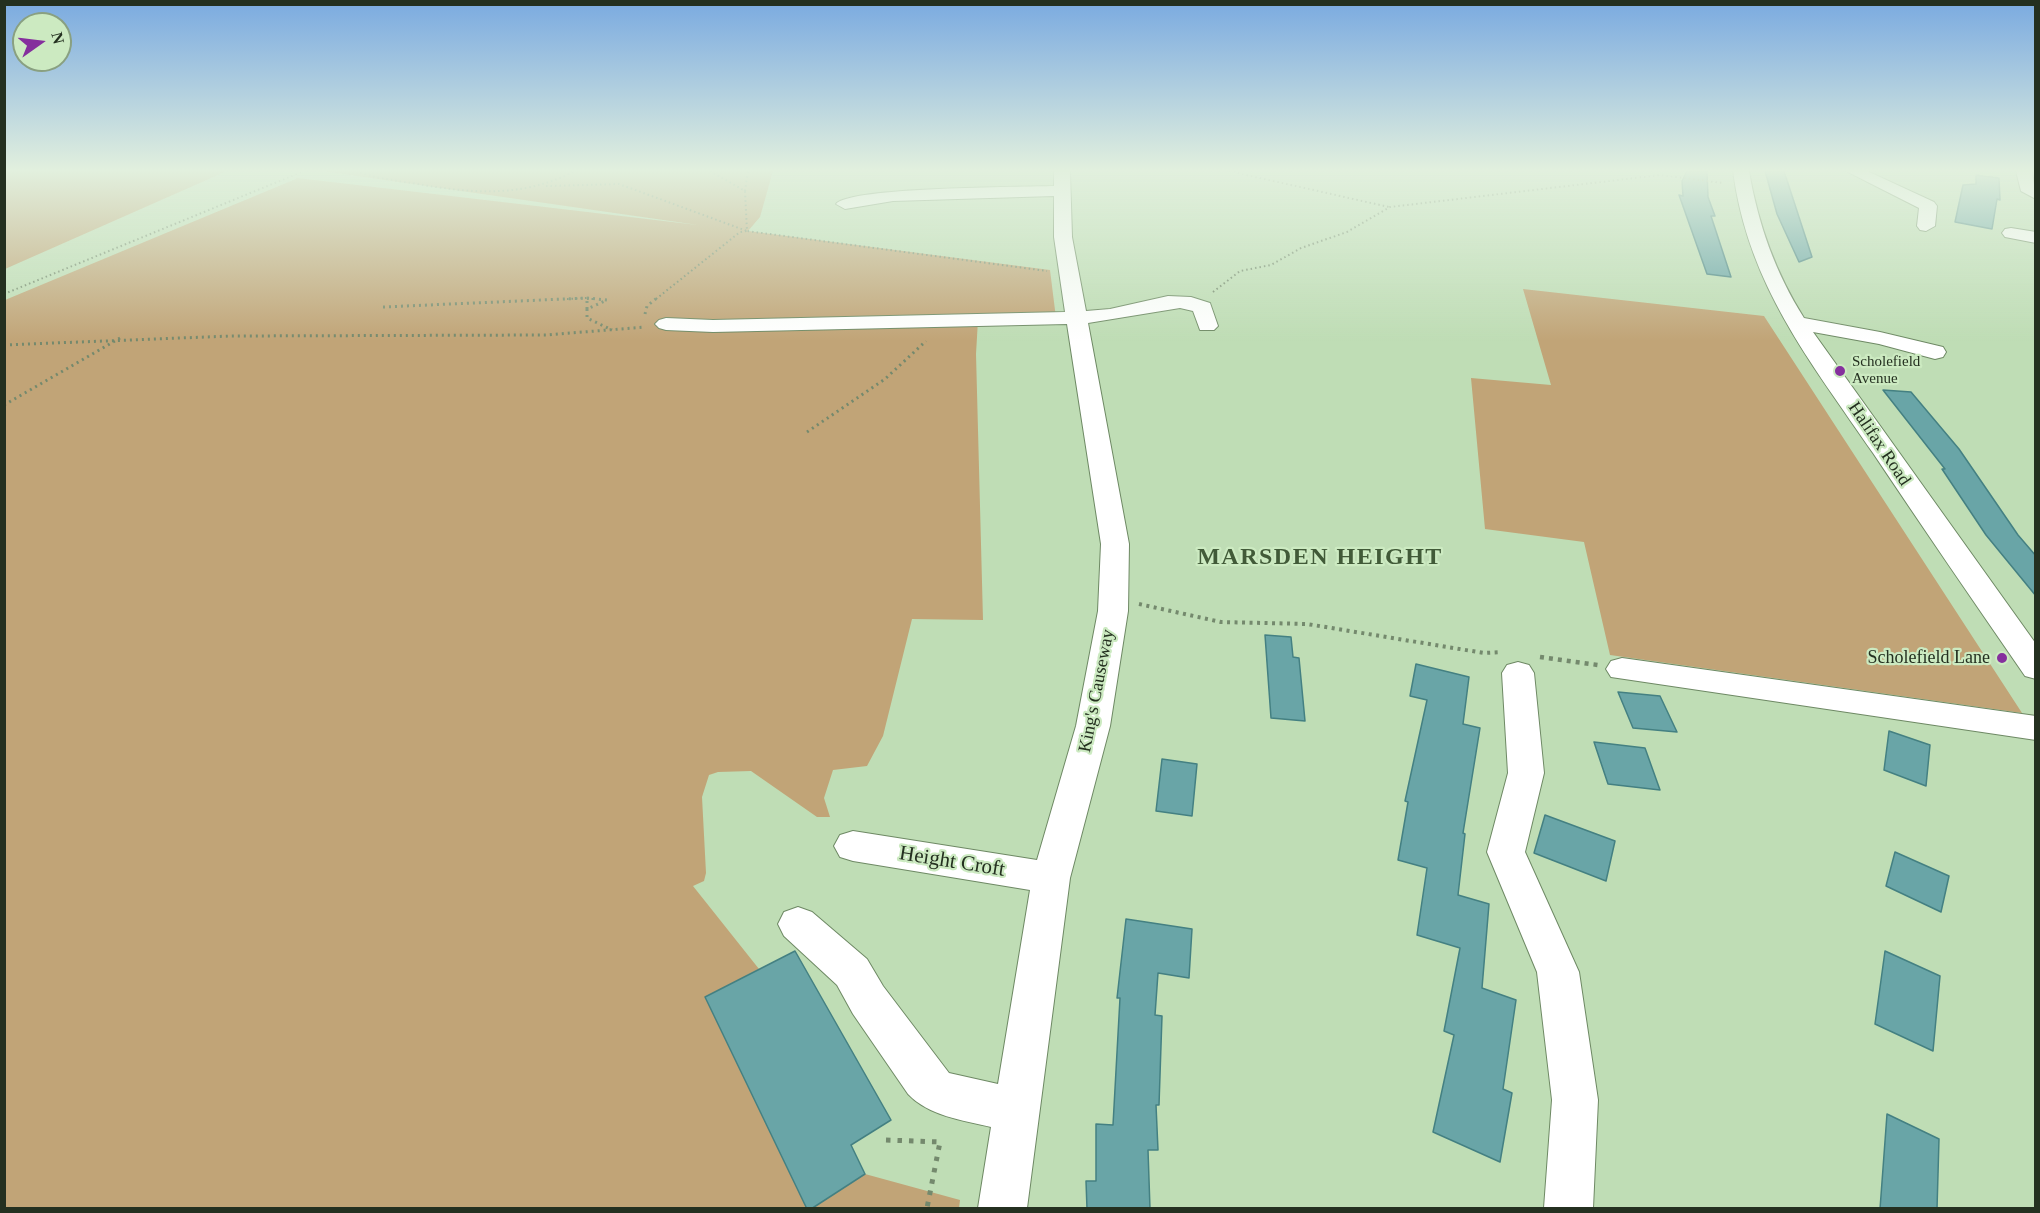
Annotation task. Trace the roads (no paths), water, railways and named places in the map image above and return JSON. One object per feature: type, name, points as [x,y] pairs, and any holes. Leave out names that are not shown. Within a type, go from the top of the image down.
[{"type":"street","name":"King's Causeway","points":[[1002,1209],[1051,878],[1093,726],[1113,599],[1114,544],[1072,297],[1063,228]]},
{"type":"street","name":"Halifax Road","points":[[1752,228],[1760,250],[1796,323],[2036,668]]},
{"type":"street","points":[[2012,233],[2036,238]]},
{"type":"street","points":[[666,324],[713,326],[941,321],[1072,297],[1111,315],[1147,305],[1190,299],[1203,307],[1207,326]]},
{"type":"street","points":[[1796,323],[1880,338],[1935,352]]},
{"type":"street","points":[[1520,661],[1526,773],[1506,852],[1558,972],[1575,1100],[1569,1209]]},
{"type":"street","points":[[1622,669],[2036,728]]},
{"type":"street","name":"Height Croft","points":[[853,846],[1051,878]]},
{"type":"street","points":[[798,924],[852,972],[868,1000],[924,1079],[935,1090],[1015,1110]]},
{"type":"place","name":"Scholefield Avenue","points":[[1840,371]]},
{"type":"place","name":"Scholefield Lane","points":[[2002,658]]},
{"type":"district","name":"MARSDEN HEIGHT","points":[[1320,558]]}]
